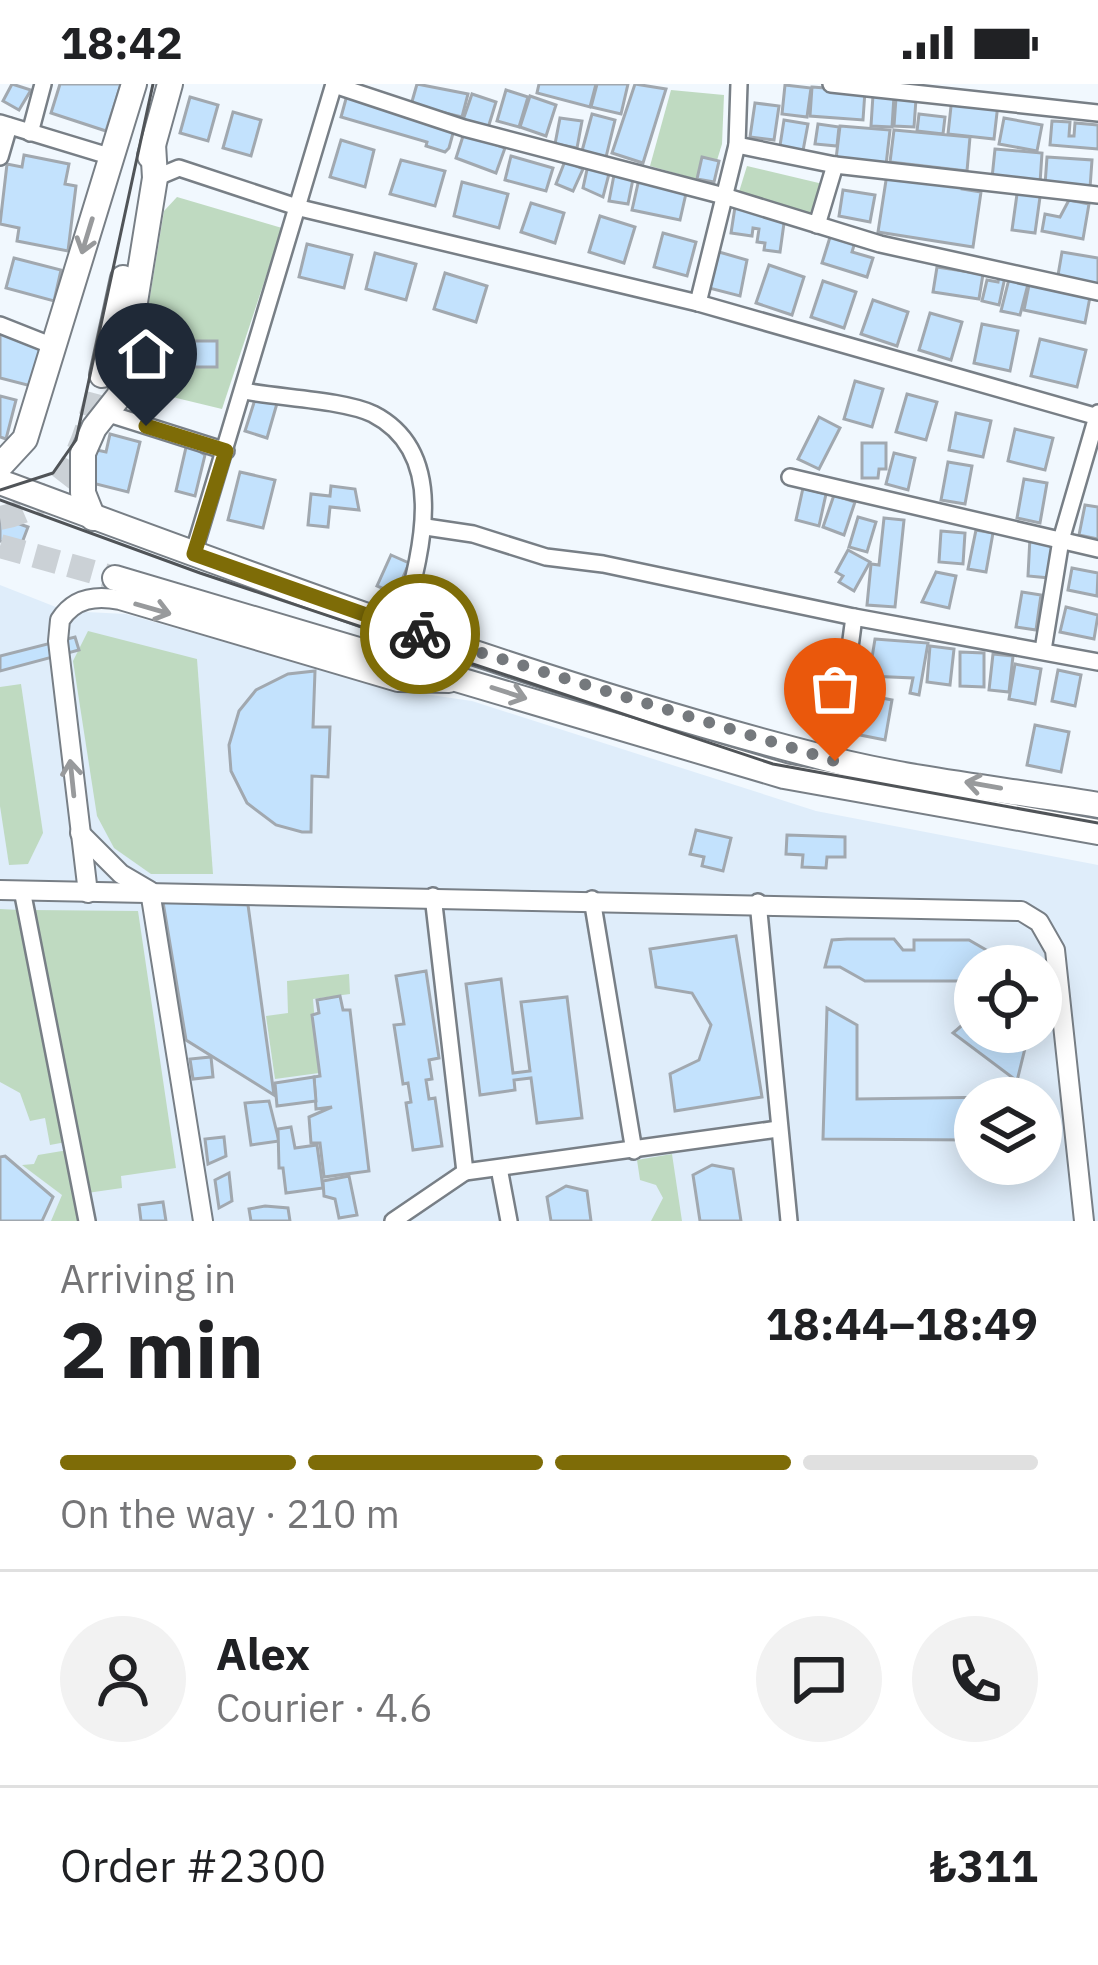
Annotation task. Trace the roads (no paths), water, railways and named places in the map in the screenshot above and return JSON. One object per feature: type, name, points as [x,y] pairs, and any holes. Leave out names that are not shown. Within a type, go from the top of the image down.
[{"type":"main road","points":[[0,466],[25,439],[134,84]]},
{"type":"main road","points":[[102,375],[170,84]]},
{"type":"main road","points":[[93,518],[83,493],[81,466],[88,440],[121,391],[154,178],[153,144]]},
{"type":"main road","points":[[0,482],[401,627],[835,761],[1098,806]]},
{"type":"main road","points":[[115,578],[784,776],[1098,832]]},
{"type":"street","points":[[30,134],[43,84]]},
{"type":"street","points":[[698,302],[737,146],[739,84]]},
{"type":"street","points":[[831,84],[1098,113]]},
{"type":"street","points":[[194,554],[334,85],[464,128],[724,196],[880,244],[1098,292]]},
{"type":"street","points":[[0,157],[4,125],[112,157]]},
{"type":"street","points":[[737,146],[835,165],[1098,195]]},
{"type":"street","points":[[817,225],[835,165]]},
{"type":"street","points":[[154,178],[179,168],[300,208],[698,302],[1098,416],[1061,540],[1043,650]]},
{"type":"street","points":[[0,325],[53,346]]},
{"type":"street","points":[[244,391],[370,412],[411,451],[426,527],[401,627]]},
{"type":"street","points":[[106,413],[226,451]]},
{"type":"street","points":[[790,477],[1098,548]]},
{"type":"street","points":[[426,527],[473,534],[546,557],[603,564],[1098,662]]},
{"type":"street","points":[[88,893],[58,641],[66,610],[92,597],[162,611],[398,682],[468,683]]},
{"type":"street","points":[[835,761],[854,617]]},
{"type":"street","points":[[77,830],[122,874],[150,891],[202,1221]]},
{"type":"street","points":[[0,890],[1000,906],[1039,922],[1055,950],[1084,1221]]},
{"type":"street","points":[[22,890],[87,1221]]},
{"type":"street","points":[[433,896],[465,1172]]},
{"type":"street","points":[[592,899],[634,1151]]},
{"type":"street","points":[[758,902],[789,1221]]},
{"type":"street","points":[[393,1221],[465,1172],[778,1129]]},
{"type":"street","points":[[500,1168],[508,1221]]},
{"type":"tunnel","points":[[0,518],[24,511],[59,483],[81,443],[102,375]]},
{"type":"tunnel","points":[[0,546],[115,578]]},
{"type":"tram line","points":[[0,490],[53,473],[76,440],[153,84]]},
{"type":"tram line","points":[[0,500],[200,573],[773,764],[1098,823]]}]
